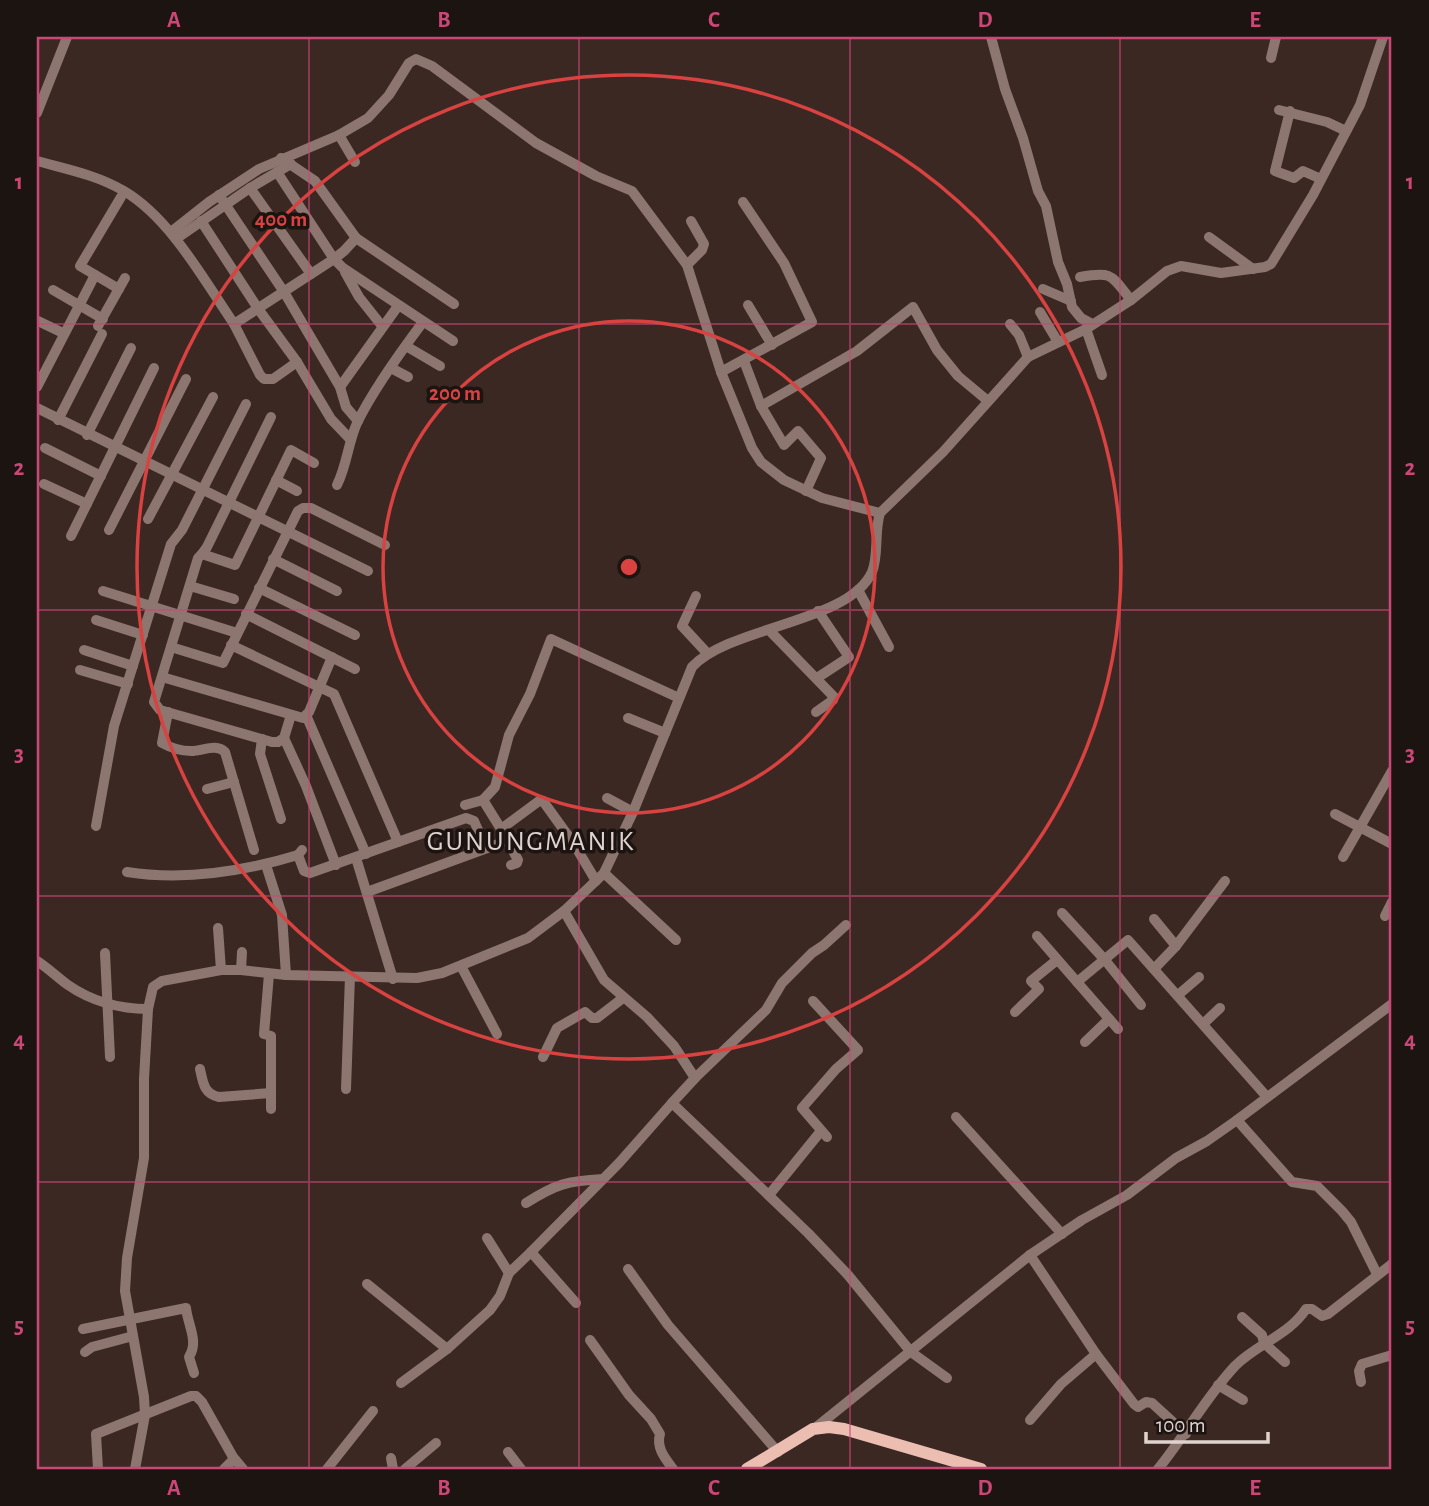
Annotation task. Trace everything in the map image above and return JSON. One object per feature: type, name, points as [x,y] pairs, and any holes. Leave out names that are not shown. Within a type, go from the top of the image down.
[{"type":"main road","points":[[748,1469],[813,1429],[829,1427],[981,1469]]},
{"type":"street","points":[[37,113],[67,37]]},
{"type":"street","points":[[991,37],[1038,191],[1046,206],[1058,262],[1072,307],[1089,326],[1102,374]]},
{"type":"street","points":[[1271,58],[1276,37]]},
{"type":"street","points":[[135,1469],[145,1415],[144,1397],[125,1292],[127,1258],[144,1158],[144,1079],[148,1009],[151,990],[156,984],[221,970],[286,975],[418,978],[461,966],[528,938],[564,911],[600,877],[633,812],[692,667],[707,653],[818,611],[858,590],[867,580],[874,565],[876,526],[880,513],[943,452],[1028,357],[1089,326],[1130,300],[1167,271],[1181,267],[1221,273],[1271,264],[1321,179],[1360,104],[1383,37]]},
{"type":"street","points":[[173,236],[219,195],[259,169],[338,135],[368,118],[389,95],[409,63],[416,59],[432,66],[536,144],[596,176],[632,191],[687,265],[721,372],[752,448],[761,462],[784,480],[822,498],[880,513]]},
{"type":"street","points":[[1321,179],[1303,171],[1294,177],[1275,171],[1285,110],[1346,131]]},
{"type":"street","points":[[338,135],[355,162]]},
{"type":"street","points":[[281,158],[315,181],[356,238],[454,304]]},
{"type":"street","points":[[37,161],[86,174],[126,192],[173,236],[234,324],[264,379],[273,379],[297,362]]},
{"type":"street","points":[[173,236],[291,164]]},
{"type":"street","points":[[277,173],[359,297],[382,326]]},
{"type":"street","points":[[250,188],[310,274]]},
{"type":"street","points":[[219,195],[284,292],[340,387],[346,407],[358,421]]},
{"type":"street","points":[[119,289],[81,267],[81,264],[121,197]]},
{"type":"street","points":[[721,372],[812,322],[784,263],[743,202]]},
{"type":"street","points":[[201,221],[259,310],[297,362],[331,419],[350,439]]},
{"type":"street","points":[[687,265],[702,250],[704,244],[691,221]]},
{"type":"street","points":[[1209,237],[1253,269]]},
{"type":"street","points":[[234,324],[334,259],[356,238]]},
{"type":"street","points":[[342,268],[453,341]]},
{"type":"street","points":[[1080,277],[1099,273],[1111,276],[1130,300]]},
{"type":"street","points":[[37,387],[95,275]]},
{"type":"street","points":[[58,420],[125,278]]},
{"type":"street","points":[[53,289],[78,304],[101,327]]},
{"type":"street","points":[[1043,289],[1071,301]]},
{"type":"street","points":[[748,305],[772,345]]},
{"type":"street","points":[[340,387],[398,306]]},
{"type":"street","points":[[761,406],[857,351],[913,307],[937,350],[958,376],[988,401]]},
{"type":"street","points":[[1040,312],[1058,342]]},
{"type":"street","points":[[38,321],[63,333]]},
{"type":"street","points":[[337,485],[345,470],[350,439],[358,421],[423,322]]},
{"type":"street","points":[[1010,324],[1019,335],[1028,357]]},
{"type":"street","points":[[405,346],[440,366]]},
{"type":"street","points":[[87,435],[131,348]]},
{"type":"street","points":[[744,361],[761,406],[783,445],[798,431],[821,458],[806,491]]},
{"type":"street","points":[[71,536],[154,368]]},
{"type":"street","points":[[391,368],[408,377]]},
{"type":"street","points":[[109,530],[186,379]]},
{"type":"street","points":[[148,519],[213,397]]},
{"type":"street","points":[[96,826],[114,726],[172,544],[182,530],[246,404]]},
{"type":"street","points":[[38,413],[58,420],[368,571]]},
{"type":"street","points":[[271,417],[207,547],[198,558],[154,702],[157,708],[168,712],[278,742],[284,738],[291,715]]},
{"type":"street","points":[[202,554],[240,567],[257,518],[293,446],[314,463]]},
{"type":"street","points":[[45,448],[101,476]]},
{"type":"street","points":[[276,480],[297,491]]},
{"type":"street","points":[[44,484],[87,505]]},
{"type":"street","points":[[171,648],[223,663],[273,559],[298,511],[303,508],[311,508],[385,545]]},
{"type":"street","points":[[273,559],[337,591]]},
{"type":"street","points":[[190,586],[234,599]]},
{"type":"street","points":[[259,588],[355,635]]},
{"type":"street","points":[[858,590],[889,646]]},
{"type":"street","points":[[103,591],[152,604],[189,619],[237,633]]},
{"type":"street","points":[[696,596],[682,626],[707,653]]},
{"type":"street","points":[[817,678],[849,657],[818,611]]},
{"type":"street","points":[[246,614],[355,669]]},
{"type":"street","points":[[96,620],[143,635]]},
{"type":"street","points":[[769,630],[834,699],[816,712]]},
{"type":"street","points":[[464,805],[483,800],[498,780],[509,735],[530,694],[551,639],[679,698]]},
{"type":"street","points":[[232,645],[334,694],[398,842]]},
{"type":"street","points":[[84,650],[134,666]]},
{"type":"street","points":[[162,677],[303,718],[332,657]]},
{"type":"street","points":[[79,670],[128,684]]},
{"type":"street","points":[[168,712],[162,744],[178,750],[192,751],[222,748],[254,850]]},
{"type":"street","points":[[306,715],[361,856],[367,892],[393,979]]},
{"type":"street","points":[[628,718],[665,733]]},
{"type":"street","points":[[284,738],[306,786],[336,865]]},
{"type":"street","points":[[262,739],[260,754],[281,818]]},
{"type":"street","points":[[1343,857],[1392,771]]},
{"type":"street","points":[[207,789],[234,782]]},
{"type":"street","points":[[607,798],[633,812]]},
{"type":"street","points":[[483,800],[518,860],[511,865]]},
{"type":"street","points":[[500,829],[539,801],[543,801],[600,877],[676,940]]},
{"type":"street","points":[[1335,814],[1392,844]]},
{"type":"street","points":[[127,872],[149,876],[208,875],[266,864],[300,852],[306,874],[466,818],[474,821],[486,848]]},
{"type":"street","points":[[367,892],[501,843]]},
{"type":"street","points":[[266,864],[282,915],[286,975]]},
{"type":"street","points":[[1154,969],[1176,946],[1225,881]]},
{"type":"street","points":[[1385,916],[1392,902]]},
{"type":"street","points":[[564,911],[604,980],[647,1017],[674,1046],[695,1078]]},
{"type":"street","points":[[1062,913],[1141,1005]]},
{"type":"street","points":[[1154,919],[1176,946]]},
{"type":"street","points":[[401,1383],[447,1349],[490,1310],[500,1296],[509,1273],[603,1179],[695,1078],[766,1010],[789,975],[846,925]]},
{"type":"street","points":[[218,928],[221,970]]},
{"type":"street","points":[[1037,936],[1118,1029]]},
{"type":"street","points":[[1077,982],[1128,940],[1267,1097]]},
{"type":"street","points":[[241,970],[242,952]]},
{"type":"street","points":[[105,953],[110,1057]]},
{"type":"street","points":[[1015,1012],[1039,989],[1031,981],[1058,960]]},
{"type":"street","points":[[37,961],[67,985],[86,995],[126,1009],[148,1009]]},
{"type":"street","points":[[461,966],[497,1034]]},
{"type":"street","points":[[269,974],[264,1034],[271,1036],[271,1109]]},
{"type":"street","points":[[346,1089],[350,976]]},
{"type":"street","points":[[1178,995],[1199,977]]},
{"type":"street","points":[[543,1057],[558,1027],[585,1012],[592,1018],[597,1018],[623,998]]},
{"type":"street","points":[[769,1195],[824,1134],[802,1108],[836,1069],[858,1050],[813,1001]]},
{"type":"street","points":[[813,1429],[1030,1255],[1127,1195],[1176,1158],[1237,1120],[1392,1004]]},
{"type":"street","points":[[1203,1024],[1220,1008]]},
{"type":"street","points":[[1085,1042],[1109,1019]]},
{"type":"street","points":[[200,1069],[204,1089],[211,1095],[219,1097],[271,1093]]},
{"type":"street","points":[[672,1103],[848,1275],[911,1352],[947,1378]]},
{"type":"street","points":[[956,1117],[1062,1234]]},
{"type":"street","points":[[1237,1120],[1292,1182],[1317,1186],[1342,1211],[1351,1222],[1377,1274]]},
{"type":"street","points":[[526,1203],[569,1181],[603,1179]]},
{"type":"street","points":[[487,1238],[509,1273]]},
{"type":"street","points":[[531,1252],[576,1303]]},
{"type":"street","points":[[1030,1255],[1096,1354],[1135,1405],[1138,1407],[1146,1402],[1152,1403],[1186,1434]]},
{"type":"street","points":[[1158,1469],[1186,1434],[1218,1385],[1246,1355],[1289,1328],[1306,1309],[1312,1308],[1322,1316],[1328,1314],[1392,1264]]},
{"type":"street","points":[[628,1269],[668,1325],[778,1452]]},
{"type":"street","points":[[367,1283],[447,1349]]},
{"type":"street","points":[[83,1329],[186,1308],[194,1336],[194,1350],[189,1357],[194,1373]]},
{"type":"street","points":[[1242,1317],[1285,1362]]},
{"type":"street","points":[[85,1352],[92,1347],[133,1336]]},
{"type":"street","points":[[590,1340],[629,1395],[654,1423],[660,1434],[660,1449],[673,1469]]},
{"type":"street","points":[[1030,1420],[1061,1384],[1096,1354]]},
{"type":"street","points":[[1361,1382],[1359,1371],[1362,1364],[1392,1355]]},
{"type":"street","points":[[1218,1385],[1243,1401]]},
{"type":"street","points":[[98,1469],[96,1434],[191,1396],[196,1396],[205,1408],[234,1459],[243,1469]]},
{"type":"street","points":[[327,1469],[373,1411]]},
{"type":"street","points":[[405,1469],[436,1443]]},
{"type":"street","points":[[508,1452],[521,1469]]},
{"type":"street","points":[[224,1469],[234,1459]]},
{"type":"district","name":"GUNUNGMANIK","points":[[531,840]]}]
